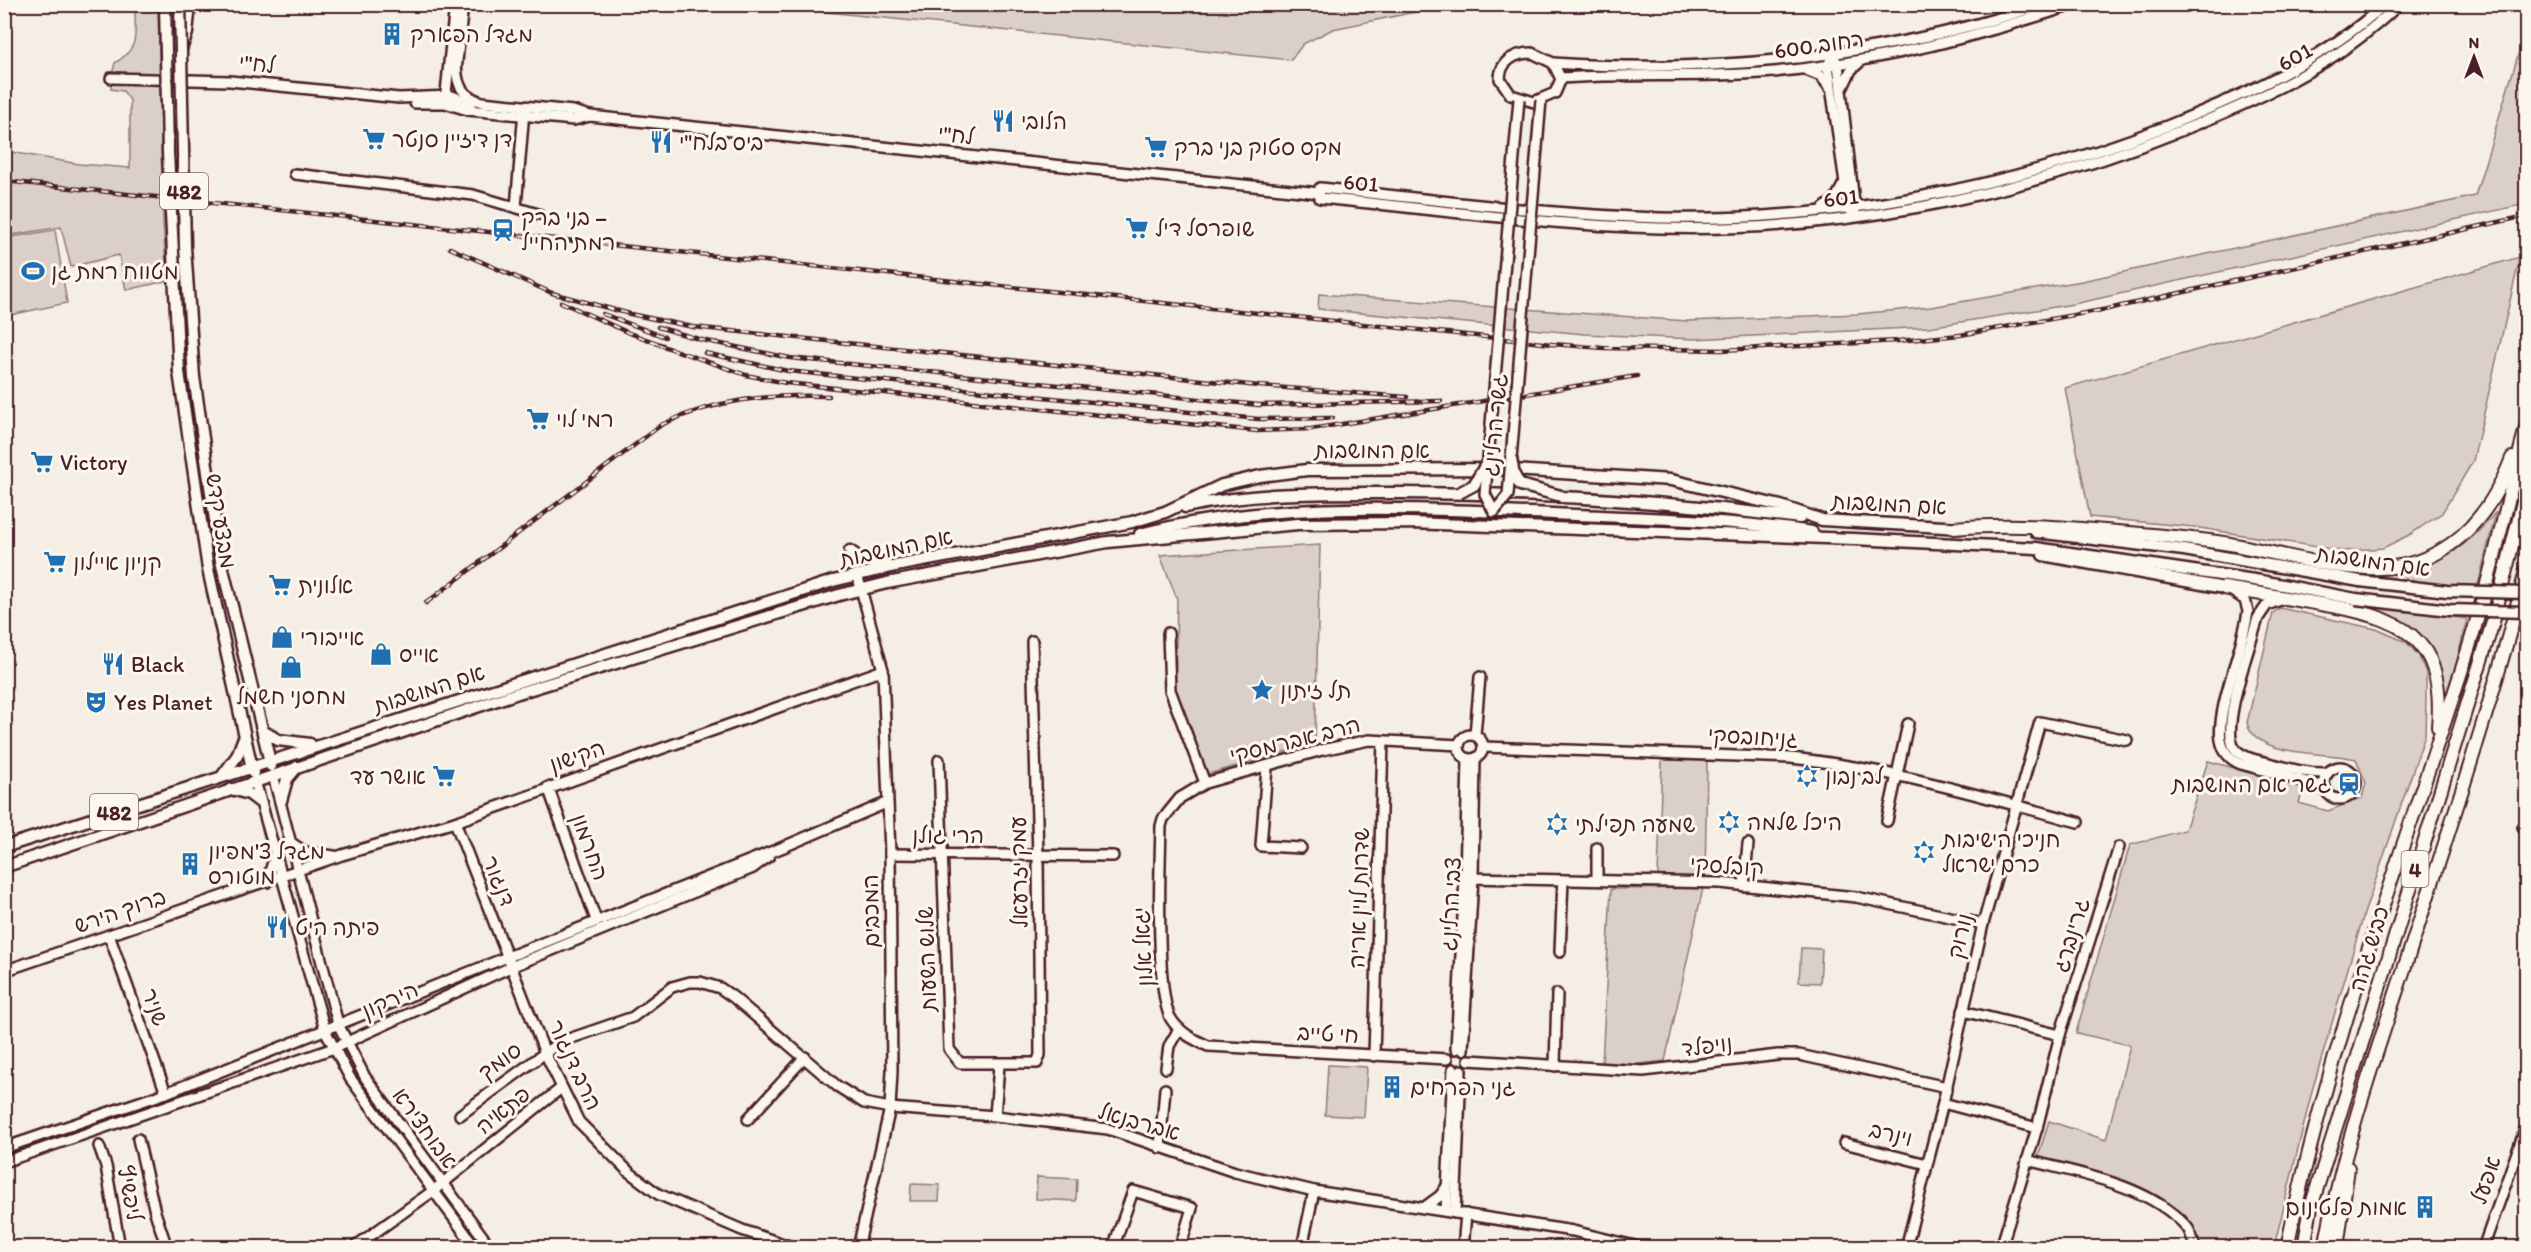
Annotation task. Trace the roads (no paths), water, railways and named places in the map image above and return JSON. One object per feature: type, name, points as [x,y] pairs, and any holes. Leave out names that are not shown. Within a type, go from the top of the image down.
[{"type":"highway","points":[[1954,528],[2039,525],[2217,543],[2350,566],[2406,565],[2440,551],[2480,518],[2503,480],[2526,417]]},
{"type":"highway","points":[[2287,1248],[2332,1062],[2475,624],[2526,427]]},
{"type":"highway","name":"כביש גהה","points":[[2304,1248],[2311,1207],[2493,622],[2526,490]]},
{"type":"highway","name":"כביש גהה","points":[[2325,1248],[2336,1189],[2361,1099],[2504,657],[2526,572]]},
{"type":"highway","points":[[2224,588],[2368,614],[2398,625],[2415,637],[2435,671],[2439,719],[2437,743]]},
{"type":"highway","points":[[2504,657],[2526,601]]},
{"type":"highway","points":[[2337,1248],[2361,1099]]},
{"type":"main road","name":"מבצע קדש","points":[[165,4],[175,320],[180,384],[208,569],[243,738],[255,781]]},
{"type":"main road","name":"מבצע קדש","points":[[180,4],[186,258],[194,377],[221,561],[273,775]]},
{"type":"main road","points":[[180,53],[187,33],[190,4]]},
{"type":"main road","points":[[1511,458],[1514,475],[1520,485],[1561,496]]},
{"type":"main road","points":[[1459,493],[1474,485],[1489,459]]},
{"type":"main road","name":"אם המושבות","points":[[251,766],[857,574],[1132,522],[1165,512],[1222,485],[1260,476],[1307,470],[1498,469],[1671,480],[1781,506],[1822,520],[2041,532],[2119,542],[2360,581],[2447,591],[2526,593]]},
{"type":"main road","points":[[1165,512],[1212,501],[1291,494],[1459,493],[1561,496],[1720,508],[1822,520]]},
{"type":"main road","points":[[1108,542],[1194,522],[1261,513],[1327,509],[1494,512],[1650,519],[1797,530],[1854,539]]},
{"type":"main road","name":"אם המושבות","points":[[273,775],[518,693],[861,589],[1108,542],[1298,524],[1422,524],[1854,539],[2011,547],[2148,563],[2356,599],[2449,610],[2526,612]]},
{"type":"main road","points":[[2011,547],[2059,559],[2224,588]]},
{"type":"main road","points":[[850,551],[870,563],[896,566]]},
{"type":"main road","points":[[263,731],[278,740],[294,744],[329,742]]},
{"type":"main road","points":[[223,776],[237,756],[243,738]]},
{"type":"main road","name":"482","points":[[4,847],[251,766]]},
{"type":"main road","points":[[281,801],[287,780],[297,766]]},
{"type":"main road","name":"482","points":[[4,867],[273,775]]},
{"type":"main road","points":[[232,789],[249,794],[261,803]]},
{"type":"street","points":[[452,100],[447,84],[454,4]]},
{"type":"street","name":"לח\"י","points":[[452,100],[463,4]]},
{"type":"street","name":"רחוב 600","points":[[1553,63],[1728,70],[1945,33],[2044,4]]},
{"type":"street","name":"רחוב 600","points":[[1561,78],[1801,69],[1957,40],[2076,4]]},
{"type":"street","name":"601","points":[[2381,6],[2340,40],[2283,76],[2132,139],[2006,178],[1853,210],[1662,218],[1571,213],[1320,189],[1319,193],[1320,198],[1644,227],[1762,226],[1853,210],[1963,198],[2054,175],[2136,149],[2287,85],[2320,67],[2364,36],[2398,5]]},
{"type":"street","points":[[1526,53],[1544,56],[1553,63],[1561,78],[1555,93],[1541,100],[1519,99],[1502,85],[1500,73],[1505,63],[1514,56],[1526,53]]},
{"type":"street","points":[[1832,54],[1853,210]]},
{"type":"street","points":[[1837,92],[1851,70],[1863,59]]},
{"type":"street","name":"לח\"י","points":[[456,65],[459,85],[465,95],[482,102],[506,105]]},
{"type":"street","points":[[1801,69],[1821,76],[1837,92]]},
{"type":"street","name":"לח\"י","points":[[111,78],[230,81],[399,98],[432,98],[474,105],[517,105],[590,116],[1319,193]]},
{"type":"street","points":[[432,98],[439,94],[447,84]]},
{"type":"street","name":"לח\"י","points":[[399,98],[422,105],[452,100],[468,110],[525,117],[574,120],[590,116]]},
{"type":"street","name":"גשר הרלינג","points":[[1519,99],[1485,494],[1494,512],[1508,495],[1541,100]]},
{"type":"street","points":[[516,207],[525,117],[522,108],[517,105]]},
{"type":"street","points":[[525,117],[530,109],[535,107]]},
{"type":"street","points":[[295,174],[473,195],[538,214]]},
{"type":"street","points":[[1849,183],[1863,195],[1883,202]]},
{"type":"street","points":[[1819,210],[1835,200],[1849,183]]},
{"type":"street","name":"המכבים","points":[[857,574],[883,670],[886,803],[890,854],[892,1071],[890,1108],[858,1248]]},
{"type":"street","points":[[2224,588],[2240,596],[2248,611],[2221,726],[2223,749],[2228,756],[2241,764],[2325,787],[2330,795],[2339,799],[2349,797],[2355,789],[2356,779],[2351,771],[2337,768],[2328,773],[2310,772],[2256,760],[2238,752],[2231,742],[2232,714],[2262,610],[2272,602],[2292,599]]},
{"type":"street","points":[[1168,633],[1170,690],[1205,783]]},
{"type":"street","name":"עמק יזרעאל","points":[[999,1065],[1037,1063],[1040,1055],[1038,856],[1032,641]]},
{"type":"street","name":"הקישון","points":[[282,876],[342,855],[455,822],[548,787],[883,670]]},
{"type":"street","points":[[1475,735],[1480,677]]},
{"type":"street","name":"נורוק","points":[[1905,1248],[1947,1087],[1983,924],[2040,722],[2127,740]]},
{"type":"street","points":[[1887,821],[1908,724]]},
{"type":"street","points":[[1475,735],[1484,747],[1481,754],[1471,759],[1460,752],[1459,745],[1463,737],[1475,735]]},
{"type":"street","name":"הרב אברמסקי","points":[[1161,826],[1163,819],[1180,798],[1205,783],[1348,743],[1383,741],[1459,745]]},
{"type":"street","name":"שדרות לוין אריה","points":[[1374,1056],[1383,741]]},
{"type":"street","name":"גניחובסקי","points":[[1484,747],[1791,758],[1897,775],[2078,822]]},
{"type":"street","name":"צבי הרלינג","points":[[1459,1050],[1469,878],[1471,759]]},
{"type":"street","name":"שלוש השעות","points":[[939,760],[949,1049],[960,1063],[999,1065]]},
{"type":"street","points":[[1267,767],[1261,846],[1301,848]]},
{"type":"street","points":[[2325,787],[2328,773]]},
{"type":"street","name":"מבצע קדש","points":[[273,775],[339,1024]]},
{"type":"street","name":"מבצע קדש","points":[[255,781],[325,1030],[350,1078],[476,1248]]},
{"type":"street","name":"החרמון","points":[[548,787],[596,920]]},
{"type":"street","name":"הירקון","points":[[4,1148],[166,1092],[325,1030],[509,954],[781,848],[886,803]]},
{"type":"street","name":"דנגור","points":[[455,822],[509,954]]},
{"type":"street","name":"יגאל אלון","points":[[1161,826],[1162,975],[1170,1017],[1179,1029]]},
{"type":"street","points":[[290,842],[305,852],[324,856],[342,855]]},
{"type":"street","points":[[1744,886],[1748,844]]},
{"type":"street","name":"גרינברג","points":[[2001,1248],[2037,1128],[2060,1035],[2119,847]]},
{"type":"street","name":"הירקון","points":[[4,1162],[334,1048],[513,966],[753,868],[781,848]]},
{"type":"street","points":[[1597,880],[1598,848]]},
{"type":"street","points":[[267,882],[276,853]]},
{"type":"street","name":"הרי גולן","points":[[890,854],[1113,856]]},
{"type":"street","name":"ברוך הירש","points":[[4,971],[282,876]]},
{"type":"street","name":"קובלסקי","points":[[1469,878],[1744,886],[1856,897],[1983,924]]},
{"type":"street","points":[[1560,951],[1563,880]]},
{"type":"street","name":"שניר","points":[[109,935],[166,1092]]},
{"type":"street","name":"הרב דנגור","points":[[509,954],[544,1053],[560,1089],[579,1122],[629,1172],[651,1189],[682,1206],[795,1248]]},
{"type":"street","name":"אברבנאל","points":[[633,1017],[672,987],[690,982],[709,984],[733,998],[854,1099],[890,1108],[996,1116],[1108,1129],[1235,1172],[1314,1191],[1574,1231],[1619,1244],[1643,1248]]},
{"type":"street","points":[[1555,1066],[1557,994]]},
{"type":"street","points":[[1963,1011],[2060,1035]]},
{"type":"street","name":"סומך","points":[[460,1115],[544,1053],[567,1039],[633,1017]]},
{"type":"street","name":"אבוחצירא","points":[[339,1024],[365,1077],[490,1248]]},
{"type":"street","points":[[1167,1068],[1169,1046],[1179,1029]]},
{"type":"street","name":"חי טייב","points":[[1179,1029],[1190,1038],[1208,1046],[1447,1059]]},
{"type":"street","points":[[1450,1212],[1447,1186],[1457,1070],[1469,1060],[1459,1050],[1450,1052],[1447,1059],[1457,1070],[1450,1212]]},
{"type":"street","name":"נויפלד","points":[[1469,1060],[1654,1071],[1778,1055],[1799,1055],[1947,1087]]},
{"type":"street","points":[[748,1119],[805,1057]]},
{"type":"street","points":[[996,1116],[999,1065]]},
{"type":"street","name":"פתאיה","points":[[353,1248],[433,1191],[560,1089]]},
{"type":"street","points":[[1160,1148],[1165,1089]]},
{"type":"street","points":[[1943,1103],[2037,1128]]},
{"type":"street","name":"אפעל","points":[[2483,1248],[2526,1127]]},
{"type":"street","points":[[138,1139],[155,1212],[167,1248]]},
{"type":"street","name":"וינרב","points":[[1844,1143],[1927,1164]]},
{"type":"street","name":"ליפשיץ","points":[[99,1146],[106,1166],[120,1248]]},
{"type":"street","points":[[2027,1160],[2131,1190],[2154,1201],[2188,1227],[2195,1248]]},
{"type":"street","points":[[1425,1207],[1440,1196],[1447,1186]]},
{"type":"street","points":[[1113,1248],[1134,1191],[1192,1208],[1180,1248]]},
{"type":"street","points":[[1302,1248],[1314,1191]]},
{"type":"street","points":[[1463,1248],[1466,1214]]},
{"type":"street","points":[[216,1248],[238,1248]]},
{"type":"railway","points":[[4,181],[1552,344],[1604,348],[1721,350],[1898,341],[1960,335],[2108,309],[2526,216]]},
{"type":"railway","points":[[450,248],[552,293],[630,314],[693,327],[1259,386],[1407,397]]},
{"type":"railway","points":[[561,302],[629,333],[663,345]]},
{"type":"railway","points":[[603,314],[665,337]]},
{"type":"railway","points":[[658,327],[702,340],[790,358],[1259,405],[1441,401]]},
{"type":"railway","points":[[657,344],[746,375],[786,383],[1257,431],[1311,429],[1637,376]]},
{"type":"railway","points":[[705,353],[788,371],[1258,419],[1333,418]]},
{"type":"railway","points":[[426,603],[661,425],[702,409],[743,400],[785,396],[829,396]]},
{"type":"place","name":"מגדל הפארק","points":[[392,34]]},
{"type":"place","name":"הלובי","points":[[1003,121]]},
{"type":"place","name":"דן דיזיין סנטר","points":[[374,139]]},
{"type":"place","name":"ביס בלח\"י","points":[[661,142]]},
{"type":"place","name":"מקס סטוק בני ברק","points":[[1156,147]]},
{"type":"place","name":"שופרסל דיל","points":[[1137,228]]},
{"type":"place","name":"בני ברק – רמת החייל","points":[[503,230]]},
{"type":"place","name":"מטווח רמת גן","points":[[33,271]]},
{"type":"place","name":"רמי לוי","points":[[538,419]]},
{"type":"place","name":"Victory","points":[[42,462]]},
{"type":"place","name":"קניון איילון","points":[[55,562]]},
{"type":"place","name":"אלונית","points":[[280,585]]},
{"type":"place","name":"אייבורי","points":[[282,637]]},
{"type":"place","name":"אייס","points":[[381,654]]},
{"type":"place","name":"Black","points":[[113,664]]},
{"type":"place","name":"מחסני חשמל","points":[[291,667]]},
{"type":"place","name":"תל זיתון","points":[[1262,690]]},
{"type":"place","name":"Yes Planet","points":[[96,702]]},
{"type":"place","name":"אושר עד","points":[[444,776]]},
{"type":"place","name":"לב נבון","points":[[1807,776]]},
{"type":"place","name":"גשר אם המושבות","points":[[2349,784]]},
{"type":"place","name":"היכל שלמה","points":[[1729,822]]},
{"type":"place","name":"שמעה תפילתי","points":[[1557,824]]},
{"type":"place","name":"חניכי הישיבות כרם ישראל","points":[[1924,852]]},
{"type":"place","name":"מגדל צ'מפיון מוטורס","points":[[190,864]]},
{"type":"place","name":"פיתה היט","points":[[277,927]]},
{"type":"place","name":"גני הפרחים","points":[[1392,1087]]},
{"type":"place","name":"אמות פלטינום","points":[[2425,1207]]}]
